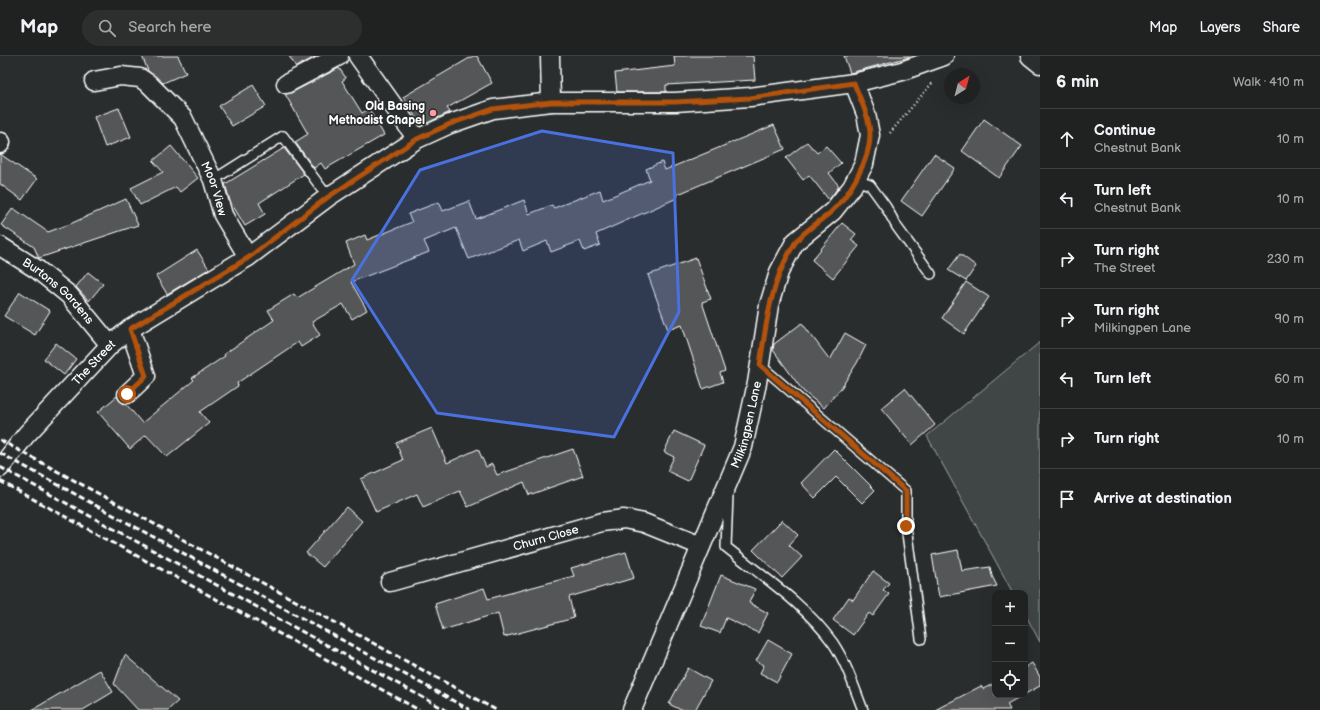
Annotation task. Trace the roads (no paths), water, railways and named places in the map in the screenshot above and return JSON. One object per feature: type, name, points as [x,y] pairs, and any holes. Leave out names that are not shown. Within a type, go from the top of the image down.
[{"type":"street","points":[[286,84],[339,56]]},
{"type":"street","points":[[358,56],[417,139]]},
{"type":"street","points":[[550,56],[551,102]]},
{"type":"street","name":"The Street","points":[[0,468],[26,435],[110,345],[130,329],[248,258],[328,197],[417,139],[450,124],[493,109],[551,102],[675,102],[750,98],[854,83],[902,71],[944,56]]},
{"type":"street","points":[[1030,56],[1040,64]]},
{"type":"street","name":"Moor View","points":[[94,81],[121,76],[140,78],[149,84],[183,118],[213,180],[223,215],[248,258]]},
{"type":"street","name":"Milkingpen Lane","points":[[632,710],[743,447],[760,365],[769,305],[779,272],[795,242],[833,211],[852,187],[864,164],[870,135],[866,114],[854,83]]},
{"type":"street","name":"Burtons Gardens","points":[[0,246],[38,270],[69,295],[110,345]]},
{"type":"street","points":[[127,394],[146,376],[130,329]]},
{"type":"street","name":"Churn Close","points":[[390,582],[602,522],[624,519],[644,523],[701,546]]},
{"type":"lane","points":[[213,180],[283,136],[328,197]]},
{"type":"lane","points":[[856,180],[870,186],[931,274]]},
{"type":"lane","points":[[760,365],[906,491],[906,526],[921,639]]},
{"type":"lane","points":[[728,482],[726,547],[808,613],[833,644],[851,676],[864,710]]},
{"type":"railway","points":[[0,440],[496,710]]},
{"type":"railway","points":[[0,453],[470,710]]},
{"type":"railway","points":[[0,467],[446,710]]},
{"type":"railway","points":[[0,481],[419,710]]},
{"type":"place","name":"Old Basing Methodist Chapel","points":[[433,113]]}]
